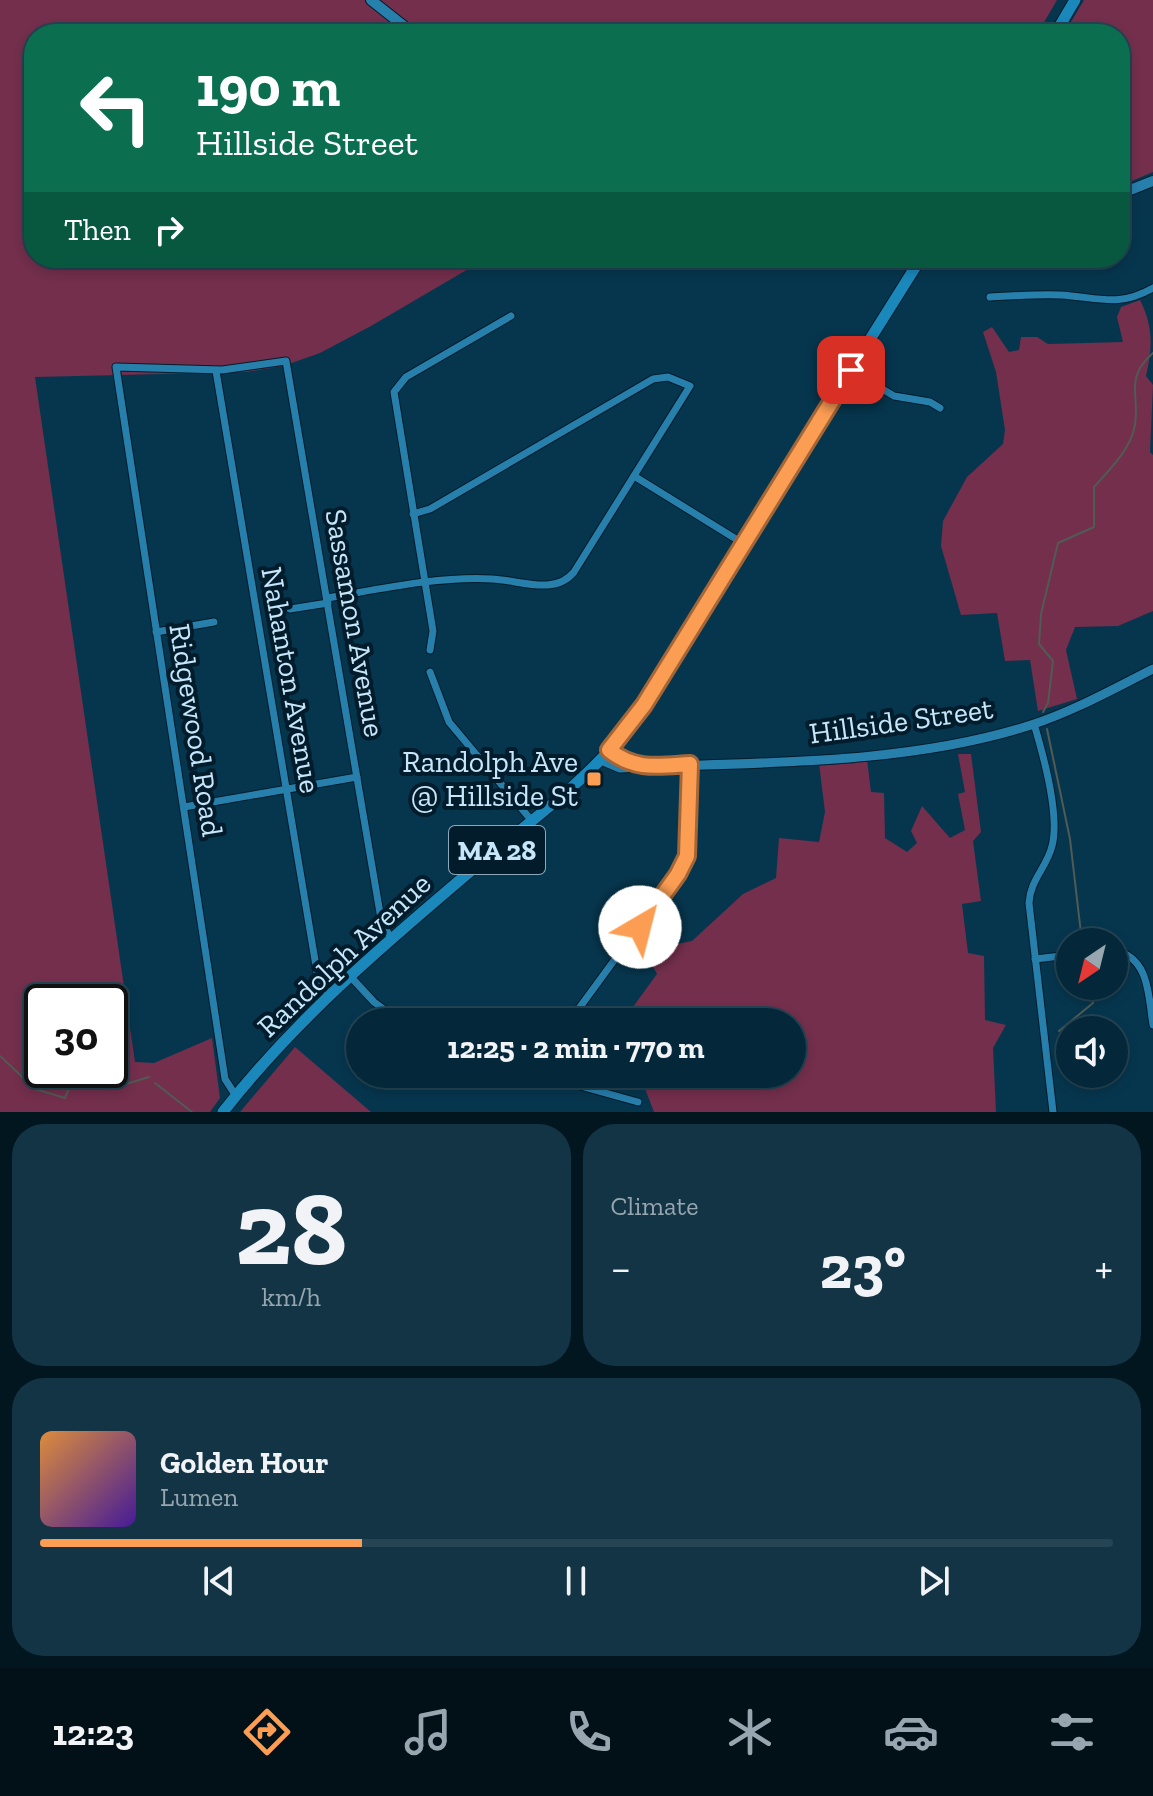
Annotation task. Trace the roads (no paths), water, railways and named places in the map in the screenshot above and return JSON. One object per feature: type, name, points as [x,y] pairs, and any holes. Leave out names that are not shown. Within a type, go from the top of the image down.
[{"type":"main road","points":[[371,0],[401,24]]},
{"type":"main road","points":[[1061,24],[1075,0]]},
{"type":"main road","points":[[1130,190],[1153,181]]},
{"type":"main road","name":"Randolph Avenue","points":[[223,1112],[328,994],[605,755],[644,705],[915,268]]},
{"type":"street","points":[[990,297],[1056,295],[1119,301],[1132,299],[1153,288]]},
{"type":"street","points":[[430,650],[433,634],[394,405],[395,388],[406,377],[511,316]]},
{"type":"street","name":"Sassamon Avenue","points":[[216,371],[286,361],[381,919],[391,939]]},
{"type":"street","name":"Ridgewood Road","points":[[216,371],[116,367],[225,1079],[236,1096]]},
{"type":"street","points":[[851,370],[898,398],[930,402],[940,408]]},
{"type":"street","name":"Nahanton Avenue","points":[[216,371],[318,978],[328,994]]},
{"type":"street","points":[[290,609],[425,584],[481,578],[548,586],[563,582],[574,572],[690,386],[668,377],[653,379],[430,509],[413,514]]},
{"type":"street","points":[[634,476],[744,544]]},
{"type":"street","points":[[156,632],[214,622]]},
{"type":"street","name":"Hillside Street","points":[[605,755],[642,767],[868,754],[937,745],[1034,724],[1153,669]]},
{"type":"street","points":[[430,672],[449,722],[532,821]]},
{"type":"street","points":[[1034,724],[1055,832],[1050,853],[1029,898],[1053,1112]]},
{"type":"street","points":[[579,1008],[684,865],[690,834],[690,764]]},
{"type":"street","points":[[184,807],[357,777]]},
{"type":"street","points":[[1128,956],[1141,967],[1153,1025]]},
{"type":"street","points":[[1035,959],[1056,957]]},
{"type":"street","points":[[349,975],[382,1008]]},
{"type":"street","points":[[588,1088],[638,1102]]},
{"type":"waterway","points":[[1043,712],[1048,703],[1053,661],[1039,644],[1041,614],[1058,543],[1094,527],[1094,487],[1128,445],[1136,418],[1135,381],[1153,353]]},
{"type":"waterway","points":[[1047,729],[1070,839],[1080,928]]},
{"type":"waterway","points":[[1077,1016],[1093,1003],[1092,1000]]},
{"type":"waterway","points":[[0,1056],[24,1079]]},
{"type":"waterway","points":[[128,1083],[149,1077]]},
{"type":"waterway","points":[[155,1083],[192,1112]]},
{"type":"waterway","points":[[34,1088],[65,1098],[69,1088]]},
{"type":"place","name":"Randolph Ave @ Hillside St","points":[[594,779]]}]
